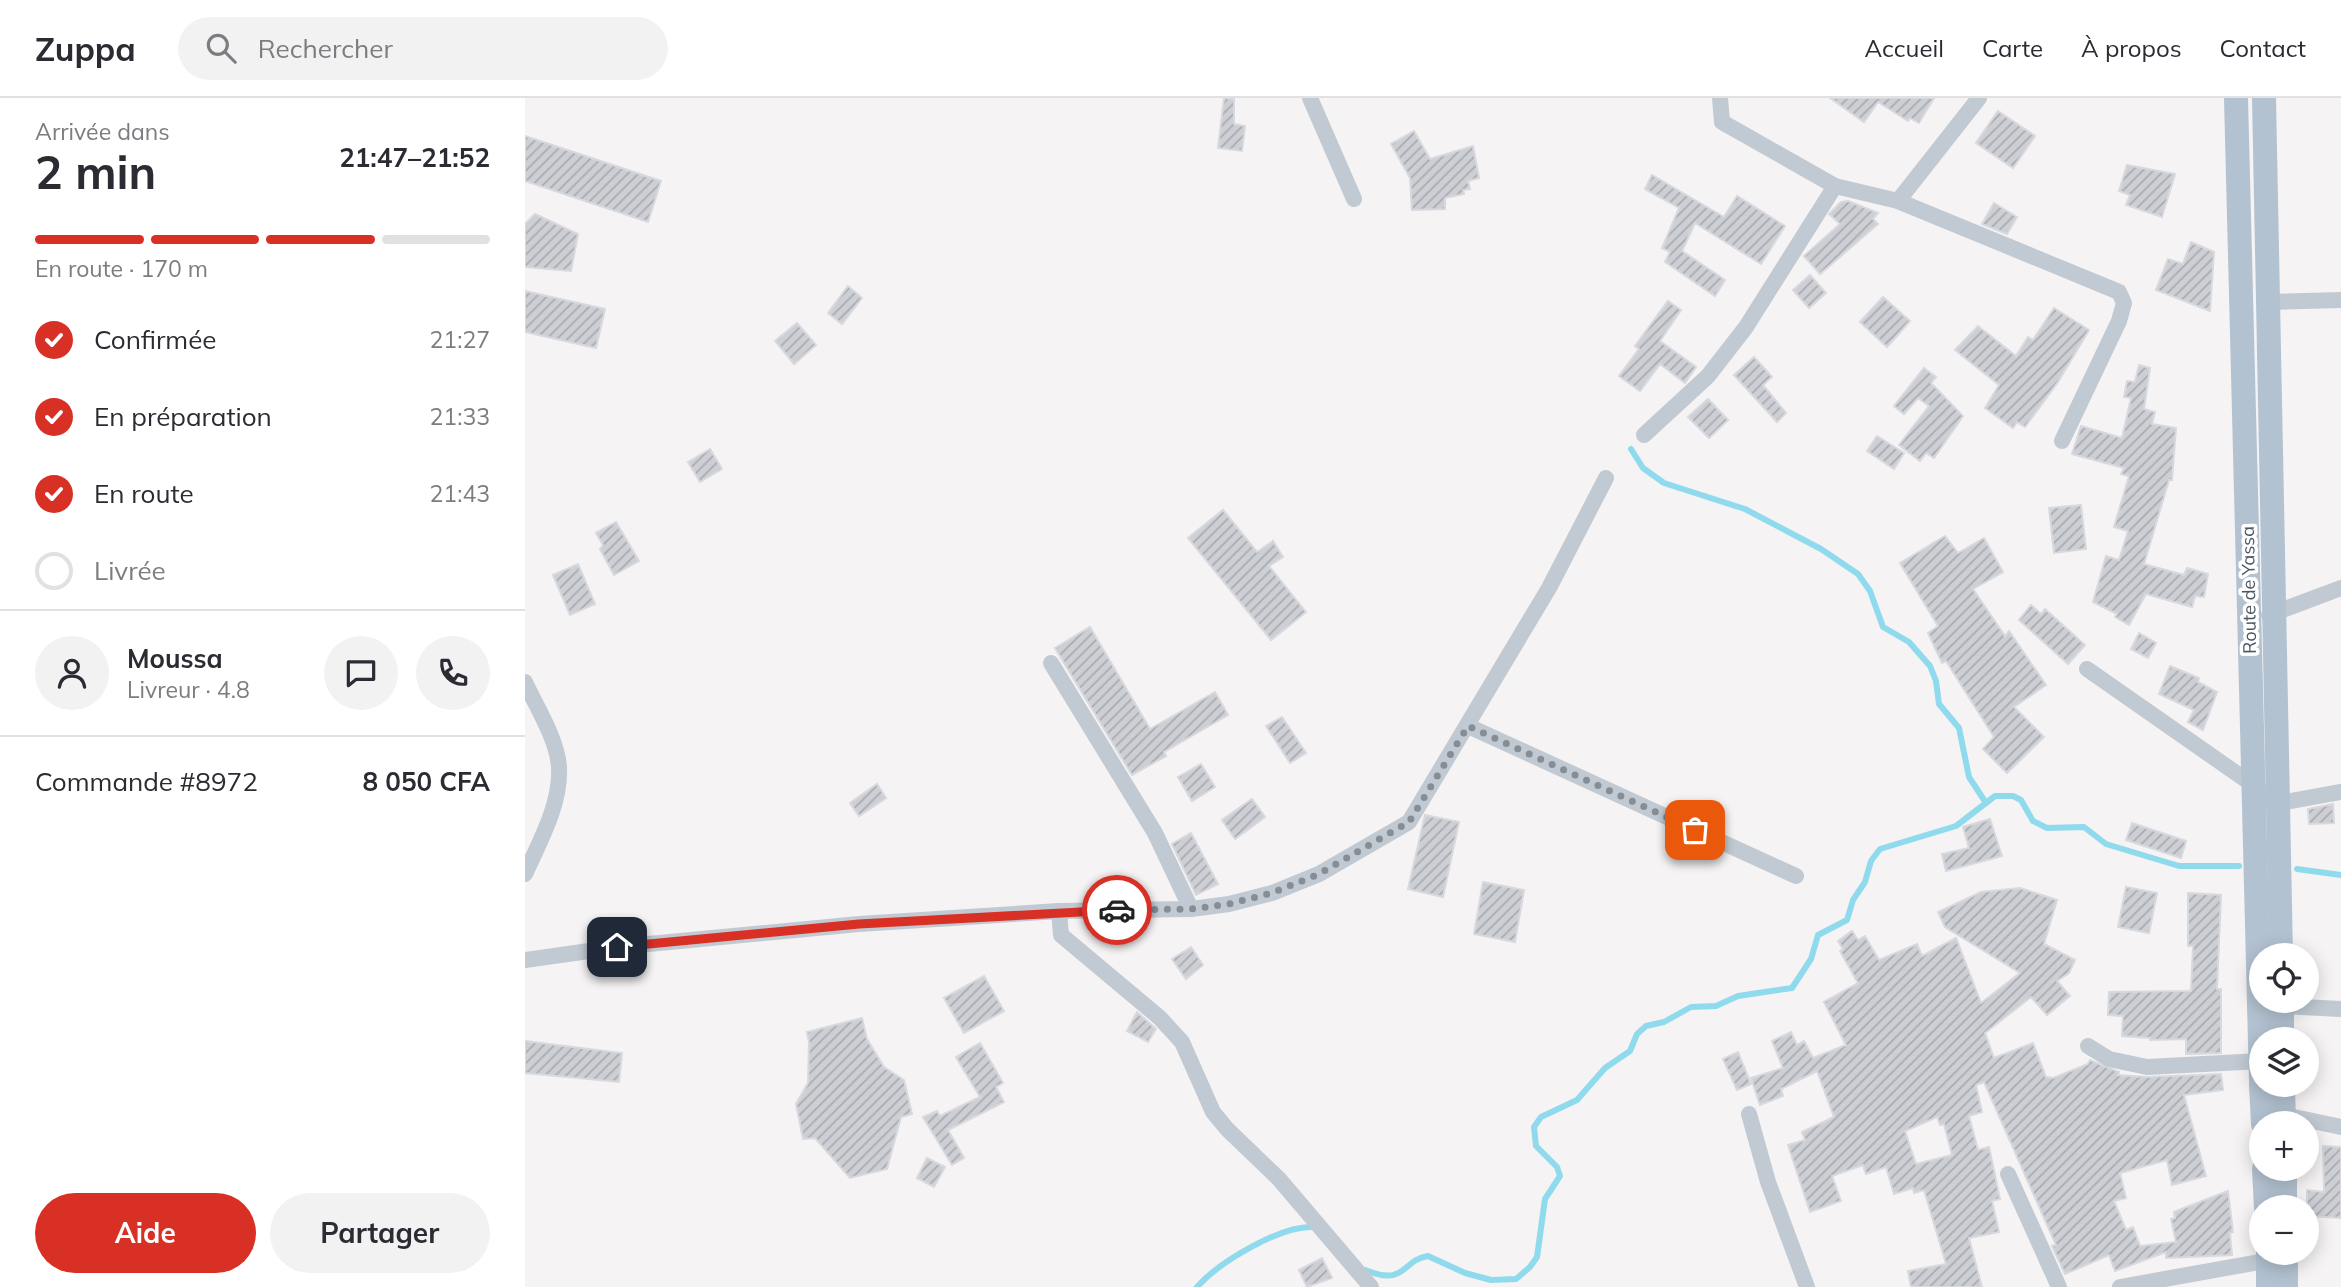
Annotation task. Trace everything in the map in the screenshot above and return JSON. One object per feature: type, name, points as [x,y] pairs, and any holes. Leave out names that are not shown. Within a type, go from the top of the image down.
[{"type":"main road","name":"Route de Yassa","points":[[2236,98],[2261,618],[2279,803],[2281,943]]},
{"type":"main road","name":"Route de Yassa","points":[[2260,1027],[2253,785],[2261,618],[2267,302],[2264,98]]},
{"type":"main road","points":[[2268,1287],[2274,1265]]},
{"type":"main road","points":[[2280,1265],[2286,1287]]},
{"type":"street","points":[[1311,98],[1354,199]]},
{"type":"street","points":[[1720,98],[1722,122],[1835,186],[1898,201],[2119,292],[2124,303],[2119,321],[2062,441]]},
{"type":"street","points":[[1898,201],[1979,98]]},
{"type":"street","points":[[1644,435],[1708,376],[1746,327],[1835,186]]},
{"type":"street","points":[[2267,302],[2341,300]]},
{"type":"street","points":[[525,960],[617,947],[832,926],[1059,911],[1191,909],[1229,904],[1272,893],[1319,874],[1409,822],[1549,588],[1606,478]]},
{"type":"street","points":[[2261,618],[2341,588]]},
{"type":"street","points":[[1051,663],[1155,833],[1191,909]]},
{"type":"street","points":[[2087,669],[2279,803],[2341,792]]},
{"type":"street","points":[[525,682],[551,739],[559,765],[558,788],[546,827],[525,874]]},
{"type":"street","points":[[1468,726],[1796,876]]},
{"type":"street","points":[[1059,911],[1061,935],[1160,1018],[1182,1042],[1213,1112],[1279,1179],[1371,1287]]},
{"type":"street","points":[[2319,1007],[2341,1009]]},
{"type":"street","points":[[2088,1046],[2109,1059],[2147,1067],[2249,1062]]},
{"type":"street","points":[[1749,1114],[1768,1182],[1807,1287]]},
{"type":"street","points":[[2319,1125],[2341,1127]]},
{"type":"street","points":[[2008,1174],[2059,1287]]},
{"type":"street","points":[[2120,1287],[2249,1262]]},
{"type":"building","points":[[1224,98],[1234,99],[1234,124],[1245,126],[1242,151],[1218,148]]},
{"type":"building","points":[[1830,98],[1934,98],[1919,123],[1910,118],[1908,121],[1878,102],[1864,122]]},
{"type":"building","points":[[1998,111],[2035,136],[2013,168],[1976,143]]},
{"type":"building","points":[[1414,131],[1430,159],[1473,146],[1479,178],[1468,181],[1470,189],[1463,190],[1464,194],[1445,198],[1445,209],[1412,210],[1410,178],[1391,144]]},
{"type":"building","points":[[525,136],[661,181],[648,222],[525,181]]},
{"type":"building","points":[[2127,165],[2175,174],[2162,217],[2126,205],[2130,195],[2119,191]]},
{"type":"building","points":[[1652,175],[1724,217],[1737,196],[1785,226],[1761,264],[1695,223],[1682,251],[1725,280],[1715,296],[1665,262],[1670,252],[1662,248],[1679,208],[1645,189]]},
{"type":"building","points":[[1848,201],[1878,213],[1873,219],[1878,224],[1820,274],[1804,256],[1840,224],[1829,214],[1841,202]]},
{"type":"building","points":[[1994,203],[2017,217],[2007,234],[1982,224]]},
{"type":"building","points":[[535,214],[578,234],[571,271],[525,267],[525,224]]},
{"type":"building","points":[[2191,242],[2214,252],[2210,311],[2156,290],[2168,259],[2183,264]]},
{"type":"building","points":[[1810,275],[1826,293],[1809,308],[1793,290]]},
{"type":"building","points":[[848,286],[862,298],[842,324],[828,313]]},
{"type":"building","points":[[525,291],[605,309],[596,348],[525,332]]},
{"type":"building","points":[[1883,297],[1910,321],[1887,347],[1860,322]]},
{"type":"building","points":[[1668,301],[1681,310],[1660,341],[1696,367],[1685,383],[1660,364],[1640,391],[1619,376],[1639,349],[1635,346]]},
{"type":"building","points":[[2054,308],[2089,330],[2058,382],[2025,427],[2017,422],[2013,428],[1985,408],[1999,385],[1955,350],[1978,326],[2016,356],[2028,337],[2033,340]]},
{"type":"building","points":[[797,323],[816,345],[794,364],[775,341]]},
{"type":"building","points":[[1754,357],[1772,377],[1763,385],[1786,413],[1777,422],[1734,375]]},
{"type":"building","points":[[2139,365],[2150,368],[2144,409],[2155,412],[2152,424],[2176,428],[2172,480],[2169,480],[2144,564],[2184,575],[2187,568],[2208,574],[2204,597],[2195,596],[2192,607],[2146,594],[2129,625],[2115,617],[2117,614],[2093,602],[2106,556],[2119,560],[2128,531],[2114,527],[2129,476],[2121,474],[2124,468],[2072,454],[2081,426],[2122,438],[2131,398],[2124,397],[2127,381],[2135,382]]},
{"type":"building","points":[[1924,368],[1936,377],[1931,383],[1963,416],[1934,458],[1926,453],[1920,461],[1899,445],[1929,406],[1918,398],[1904,414],[1894,406]]},
{"type":"building","points":[[1708,399],[1728,420],[1709,438],[1688,417]]},
{"type":"building","points":[[1877,436],[1904,453],[1894,469],[1867,451]]},
{"type":"building","points":[[710,449],[722,469],[700,482],[688,462]]},
{"type":"building","points":[[2081,505],[2086,549],[2054,553],[2049,508]]},
{"type":"building","points":[[1223,510],[1257,552],[1273,541],[1283,557],[1269,566],[1306,612],[1271,640],[1188,538]]},
{"type":"building","points":[[616,522],[639,561],[614,575],[600,549],[603,545],[596,533]]},
{"type":"building","points":[[1945,536],[1958,553],[1984,538],[2003,572],[1973,589],[2005,636],[2009,631],[2046,685],[2014,707],[2044,737],[2007,773],[1983,749],[1994,737],[1946,661],[1942,663],[1928,633],[1938,626],[1900,563]]},
{"type":"building","points":[[578,564],[595,604],[570,615],[553,575]]},
{"type":"building","points":[[2031,605],[2041,614],[2045,609],[2085,645],[2068,664],[2019,620]]},
{"type":"building","points":[[1090,627],[1150,729],[1215,692],[1228,715],[1164,752],[1166,756],[1132,775],[1055,648]]},
{"type":"building","points":[[2139,633],[2156,643],[2148,658],[2131,649]]},
{"type":"building","points":[[2170,666],[2199,678],[2198,682],[2217,692],[2203,730],[2188,722],[2194,710],[2159,694]]},
{"type":"building","points":[[1282,717],[1306,753],[1290,763],[1266,726]]},
{"type":"building","points":[[1201,764],[1215,787],[1192,801],[1178,777]]},
{"type":"building","points":[[877,784],[886,798],[859,816],[850,803]]},
{"type":"building","points":[[1252,799],[1265,817],[1235,839],[1222,820]]},
{"type":"building","points":[[2333,804],[2334,823],[2309,824],[2308,809]]},
{"type":"building","points":[[1425,815],[1459,822],[1443,897],[1408,889]]},
{"type":"building","points":[[1990,819],[2002,856],[1946,871],[1942,854],[1969,848],[1963,827]]},
{"type":"building","points":[[2132,823],[2186,841],[2181,858],[2126,840]]},
{"type":"building","points":[[1191,833],[1218,884],[1196,895],[1172,844]]},
{"type":"building","points":[[1483,882],[1524,890],[1515,942],[1474,934]]},
{"type":"building","points":[[2126,887],[2157,893],[2149,933],[2118,927]]},
{"type":"building","points":[[2020,888],[2057,900],[2044,944],[2075,960],[2069,973],[2057,981],[2070,996],[2047,1015],[2031,997],[1985,1033],[1994,1058],[2033,1043],[2046,1077],[2053,1078],[2088,1064],[2090,1060],[2119,1072],[2118,1075],[2148,1077],[2221,1074],[2223,1090],[2184,1095],[2206,1176],[2172,1185],[2167,1160],[2120,1173],[2126,1198],[2114,1201],[2126,1230],[2133,1227],[2140,1246],[2176,1242],[2171,1219],[2175,1218],[2174,1212],[2228,1191],[2233,1232],[2230,1233],[2232,1255],[2166,1258],[2166,1252],[2115,1271],[2109,1255],[2065,1274],[2052,1246],[2056,1245],[1984,1082],[1976,1085],[1982,1112],[1969,1116],[1978,1150],[1989,1147],[2000,1199],[1992,1201],[1999,1232],[1969,1238],[1982,1287],[1911,1287],[1908,1271],[1946,1264],[1924,1190],[1914,1193],[1913,1188],[1894,1194],[1886,1167],[1866,1174],[1863,1165],[1832,1176],[1841,1201],[1810,1212],[1788,1145],[1805,1140],[1802,1132],[1834,1117],[1817,1071],[1781,1089],[1783,1096],[1760,1105],[1751,1078],[1783,1068],[1772,1041],[1791,1032],[1797,1045],[1804,1041],[1813,1058],[1846,1045],[1824,1002],[1858,983],[1840,951],[1843,949],[1838,941],[1852,931],[1858,940],[1865,936],[1879,960],[1917,944],[1922,956],[1956,938],[1981,1003],[2020,973],[1945,927],[1938,912],[1981,892]],"holes":[[[1937,1117],[1940,1125],[1944,1124],[1952,1155],[1916,1164],[1905,1131]]]},
{"type":"building","points":[[2188,893],[2221,895],[2217,989],[2221,989],[2221,1053],[2186,1054],[2186,1039],[2150,1040],[2122,1036],[2123,1016],[2108,1015],[2109,992],[2191,991],[2193,946],[2188,946]]},
{"type":"building","points":[[1191,947],[1203,965],[1186,979],[1172,959]]},
{"type":"building","points":[[984,976],[1004,1011],[964,1033],[944,998]]},
{"type":"building","points":[[1137,1012],[1156,1029],[1148,1042],[1127,1031]]},
{"type":"building","points":[[862,1018],[867,1039],[884,1067],[904,1080],[912,1114],[901,1117],[887,1169],[850,1178],[815,1138],[803,1139],[796,1104],[808,1083],[807,1032]]},
{"type":"building","points":[[525,1041],[622,1053],[619,1082],[525,1073]]},
{"type":"building","points":[[980,1043],[1003,1083],[996,1087],[1004,1102],[948,1130],[964,1158],[952,1165],[923,1117],[937,1111],[940,1116],[980,1097],[956,1057]]},
{"type":"building","points":[[1738,1052],[1751,1084],[1737,1090],[1723,1059]]},
{"type":"building","points":[[2323,1146],[2341,1147],[2341,1218],[2319,1217],[2319,1195],[2307,1195],[2307,1190],[2324,1192]]},
{"type":"building","points":[[927,1158],[945,1167],[934,1187],[917,1178]]},
{"type":"building","points":[[1322,1258],[1332,1278],[1307,1287],[1299,1270]]},
{"type":"waterway","points":[[1631,449],[1643,468],[1664,483],[1745,509],[1821,549],[1858,574],[1870,591],[1883,627],[1909,642],[1930,666],[1936,681],[1939,704],[1959,728],[1969,777],[1986,803]]},
{"type":"waterway","points":[[1365,1270],[1389,1276],[1402,1271],[1419,1258],[1428,1256],[1465,1273],[1491,1280],[1516,1279],[1537,1257],[1545,1199],[1560,1176],[1557,1167],[1536,1146],[1534,1127],[1541,1117],[1577,1100],[1605,1068],[1630,1051],[1637,1034],[1646,1026],[1664,1022],[1691,1007],[1716,1006],[1738,996],[1792,988],[1811,959],[1818,935],[1847,920],[1853,900],[1865,882],[1871,861],[1880,849],[1956,826],[1995,796],[2013,796],[2021,800],[2033,821],[2047,828],[2084,827],[2106,844],[2179,866],[2239,866]]},
{"type":"waterway","points":[[2297,869],[2341,875]]},
{"type":"waterway","points":[[1197,1287],[1220,1267],[1251,1247],[1285,1232],[1314,1227]]},
{"type":"way so far","points":[[1117,910],[1191,909],[1229,904],[1272,893],[1319,874],[1409,822],[1468,726],[1695,830]]},
{"type":"route","points":[[617,947],[859,924],[1059,911],[1117,910]]}]
